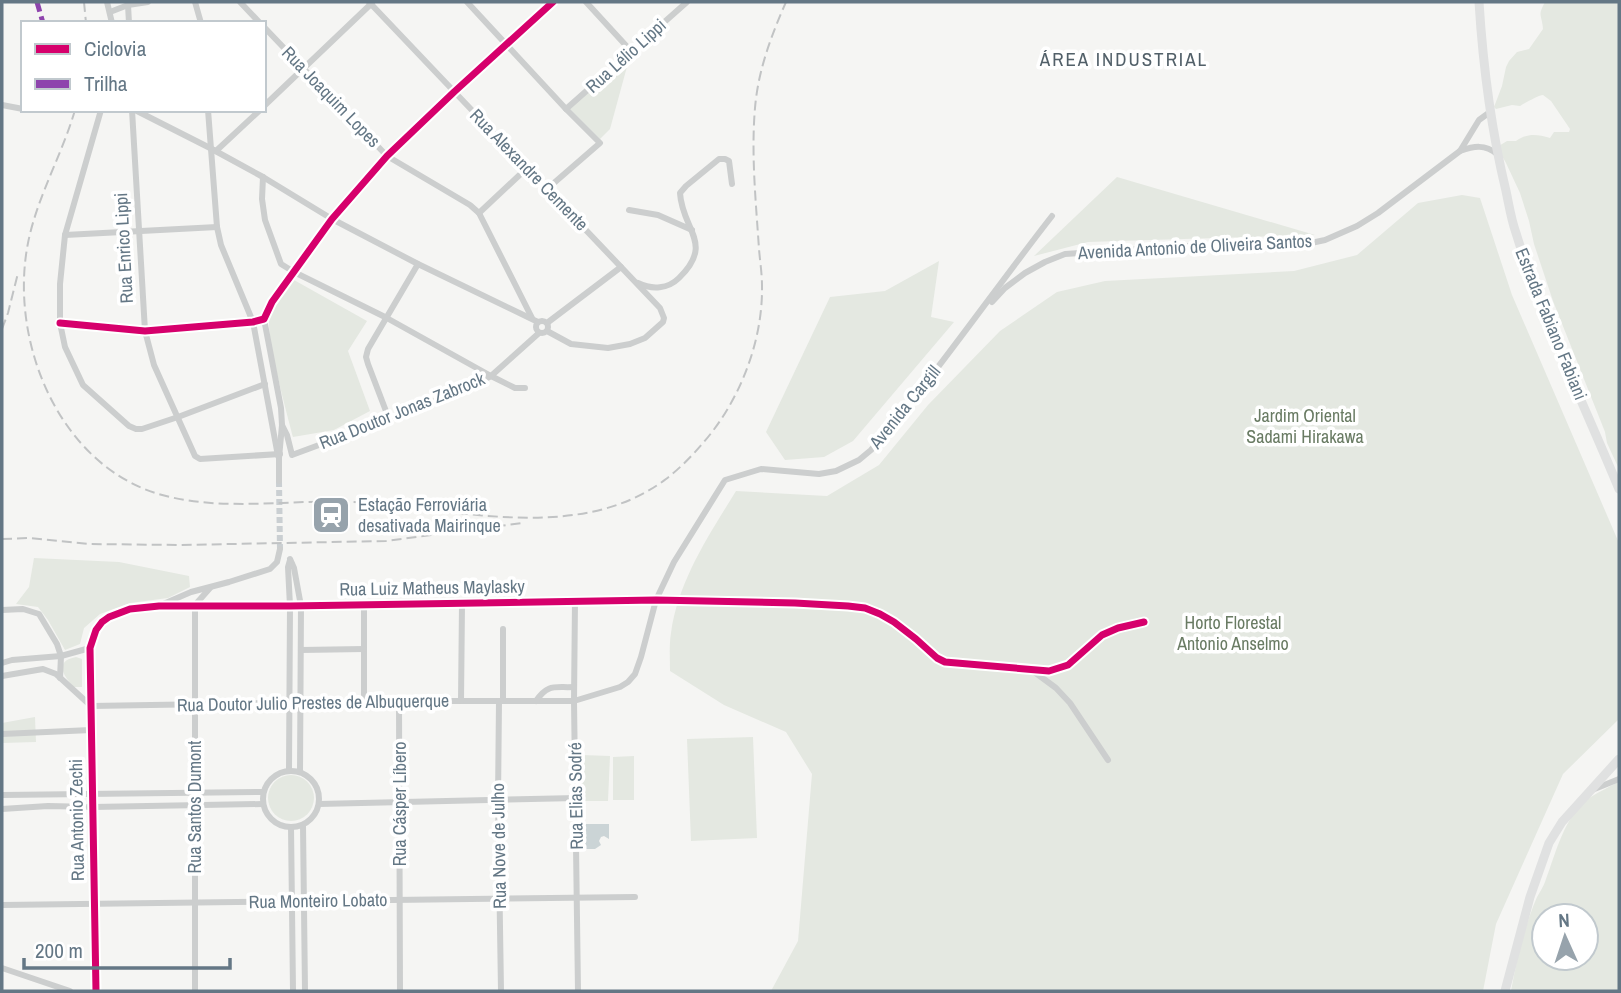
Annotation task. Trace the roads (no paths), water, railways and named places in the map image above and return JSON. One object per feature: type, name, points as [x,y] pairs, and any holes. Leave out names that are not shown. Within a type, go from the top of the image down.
[{"type":"street","points":[[107,2],[112,21]]},
{"type":"street","points":[[110,12],[128,5],[148,2]]},
{"type":"street","points":[[195,2],[200,21]]},
{"type":"street","points":[[240,2],[258,21]]},
{"type":"street","points":[[467,2],[600,142],[547,189]]},
{"type":"street","points":[[279,481],[281,408],[264,319],[272,302],[332,219],[387,156],[553,2]]},
{"type":"street","points":[[586,2],[631,51]]},
{"type":"street","name":"Rua Lélio Lippi","points":[[566,109],[687,2]]},
{"type":"street","points":[[1479,2],[1497,154]]},
{"type":"street","points":[[266,104],[371,3]]},
{"type":"street","name":"Rua Alexandre Cemente","points":[[371,3],[660,308],[664,318],[645,338],[631,344],[608,348],[571,344],[544,329]]},
{"type":"street","points":[[128,5],[129,21]]},
{"type":"street","name":"Rua Joaquim Lopes","points":[[266,29],[387,156],[470,205],[479,214],[535,320]]},
{"type":"street","points":[[2,105],[21,109]]},
{"type":"street","points":[[100,112],[65,235],[60,284],[60,323],[65,348],[83,385],[129,426],[142,429],[265,384]]},
{"type":"street","name":"Rua Enrico Lippi","points":[[133,112],[145,331],[154,365],[195,456],[200,459],[279,455]]},
{"type":"street","points":[[137,112],[213,150],[332,219],[418,264],[541,321],[544,329]]},
{"type":"street","points":[[208,112],[217,227],[221,245],[253,322],[279,455]]},
{"type":"street","points":[[213,150],[258,112]]},
{"type":"street","name":"Avenida Antonio de Oliveira Santos","points":[[966,332],[1005,288],[1025,273],[1065,254],[1187,246],[1297,246],[1325,240],[1378,213],[1460,151],[1479,120],[1490,112]]},
{"type":"street","points":[[1460,151],[1478,146],[1497,154]]},
{"type":"street","name":"Estrada Fabiano Fabiani","points":[[1497,154],[1515,230],[1537,293],[1556,344],[1619,489]]},
{"type":"street","points":[[636,283],[655,288],[666,286],[675,282],[690,268],[695,259],[696,244],[680,192],[719,159],[729,161],[732,184]]},
{"type":"street","points":[[479,214],[527,168]]},
{"type":"street","points":[[262,177],[265,220],[281,264],[385,317],[491,376],[515,388],[525,388]]},
{"type":"street","points":[[629,210],[658,215],[692,230]]},
{"type":"street","name":"Avenida Cargill","points":[[574,701],[620,687],[635,674],[656,600],[674,562],[725,480],[761,469],[819,474],[836,471],[859,460],[882,438],[966,332],[1052,216]]},
{"type":"street","points":[[65,235],[217,227]]},
{"type":"street","points":[[389,419],[366,357],[385,317],[418,264]]},
{"type":"street","name":"Rua Doutor Jonas Zabrock","points":[[282,425],[292,455],[470,387],[491,376],[621,267]]},
{"type":"street","points":[[60,323],[145,331],[264,319]]},
{"type":"street","points":[[159,606],[181,596],[270,569],[277,562],[280,549]]},
{"type":"street","points":[[289,771],[290,559],[301,606],[300,772]]},
{"type":"street","points":[[195,605],[211,587]]},
{"type":"street","name":"Rua Luiz Matheus Maylasky","points":[[90,648],[96,630],[109,617],[130,609],[159,606],[290,607],[656,600],[795,603],[864,608],[880,614],[945,662],[1049,671],[1068,665],[1102,635],[1144,622]]},
{"type":"street","name":"Rua Elias Sodré","points":[[575,601],[578,991]]},
{"type":"street","points":[[461,701],[462,604]]},
{"type":"street","name":"Rua Santos Dumont","points":[[195,605],[195,991]]},
{"type":"street","points":[[363,606],[364,702]]},
{"type":"street","points":[[2,610],[23,609],[39,614],[61,656],[60,678]]},
{"type":"street","name":"Rua Nove de Julho","points":[[501,991],[498,800],[503,629]]},
{"type":"street","points":[[2,663],[61,656],[90,648]]},
{"type":"street","name":"Rua Antonio Zechi","points":[[90,648],[96,991]]},
{"type":"street","points":[[301,650],[364,649]]},
{"type":"street","points":[[2,676],[43,669],[56,674],[91,706]]},
{"type":"street","points":[[1032,670],[1070,703],[1108,760]]},
{"type":"street","name":"Rua Doutor Julio Prestes de Albuquerque","points":[[536,701],[544,689],[574,687]]},
{"type":"street","name":"Rua Cásper Líbero","points":[[399,701],[401,991]]},
{"type":"street","name":"Rua Doutor Julio Prestes de Albuquerque","points":[[91,706],[574,701]]},
{"type":"street","points":[[2,734],[91,730]]},
{"type":"street","points":[[1505,991],[1530,897],[1549,843],[1562,822],[1619,758]]},
{"type":"street","points":[[289,771],[300,772],[313,781],[317,788],[319,804],[310,820],[303,825],[281,826],[272,821],[266,813],[263,792],[273,777],[289,771]]},
{"type":"street","points":[[1590,790],[1619,779]]},
{"type":"street","points":[[2,795],[263,792]]},
{"type":"street","points":[[319,804],[577,798]]},
{"type":"street","points":[[2,809],[48,806],[263,804]]},
{"type":"street","points":[[303,825],[305,991]]},
{"type":"street","points":[[291,827],[293,991]]},
{"type":"street","name":"Rua Monteiro Lobato","points":[[2,905],[635,897]]},
{"type":"street","points":[[2,968],[70,991]]},
{"type":"tunnel","points":[[279,481],[280,549]]},
{"type":"railway","points":[[84,2],[86,21]]},
{"type":"railway","points":[[74,112],[37,209],[28,243],[24,282],[27,322],[36,361],[51,399],[72,433],[99,461],[132,483],[170,497],[194,501],[244,504],[370,503],[483,516],[561,516],[598,510],[633,498],[666,479],[716,427],[738,390],[753,349],[761,307],[762,281],[754,161],[757,94],[766,54],[786,2]]},
{"type":"railway","points":[[2,329],[18,273]]},
{"type":"railway","points":[[2,539],[180,545],[386,541],[522,523]]},
{"type":"place","name":"Estação Ferroviária desativada Mairinque","points":[[331,515]]},
{"type":"district","name":"ÁREA INDUSTRIAL","points":[[1124,59]]},
{"type":"park label","name":"Jardim Oriental Sadami Hirakawa","points":[[1305,426]]},
{"type":"park label","name":"Horto Florestal Antonio Anselmo","points":[[1233,633]]}]
